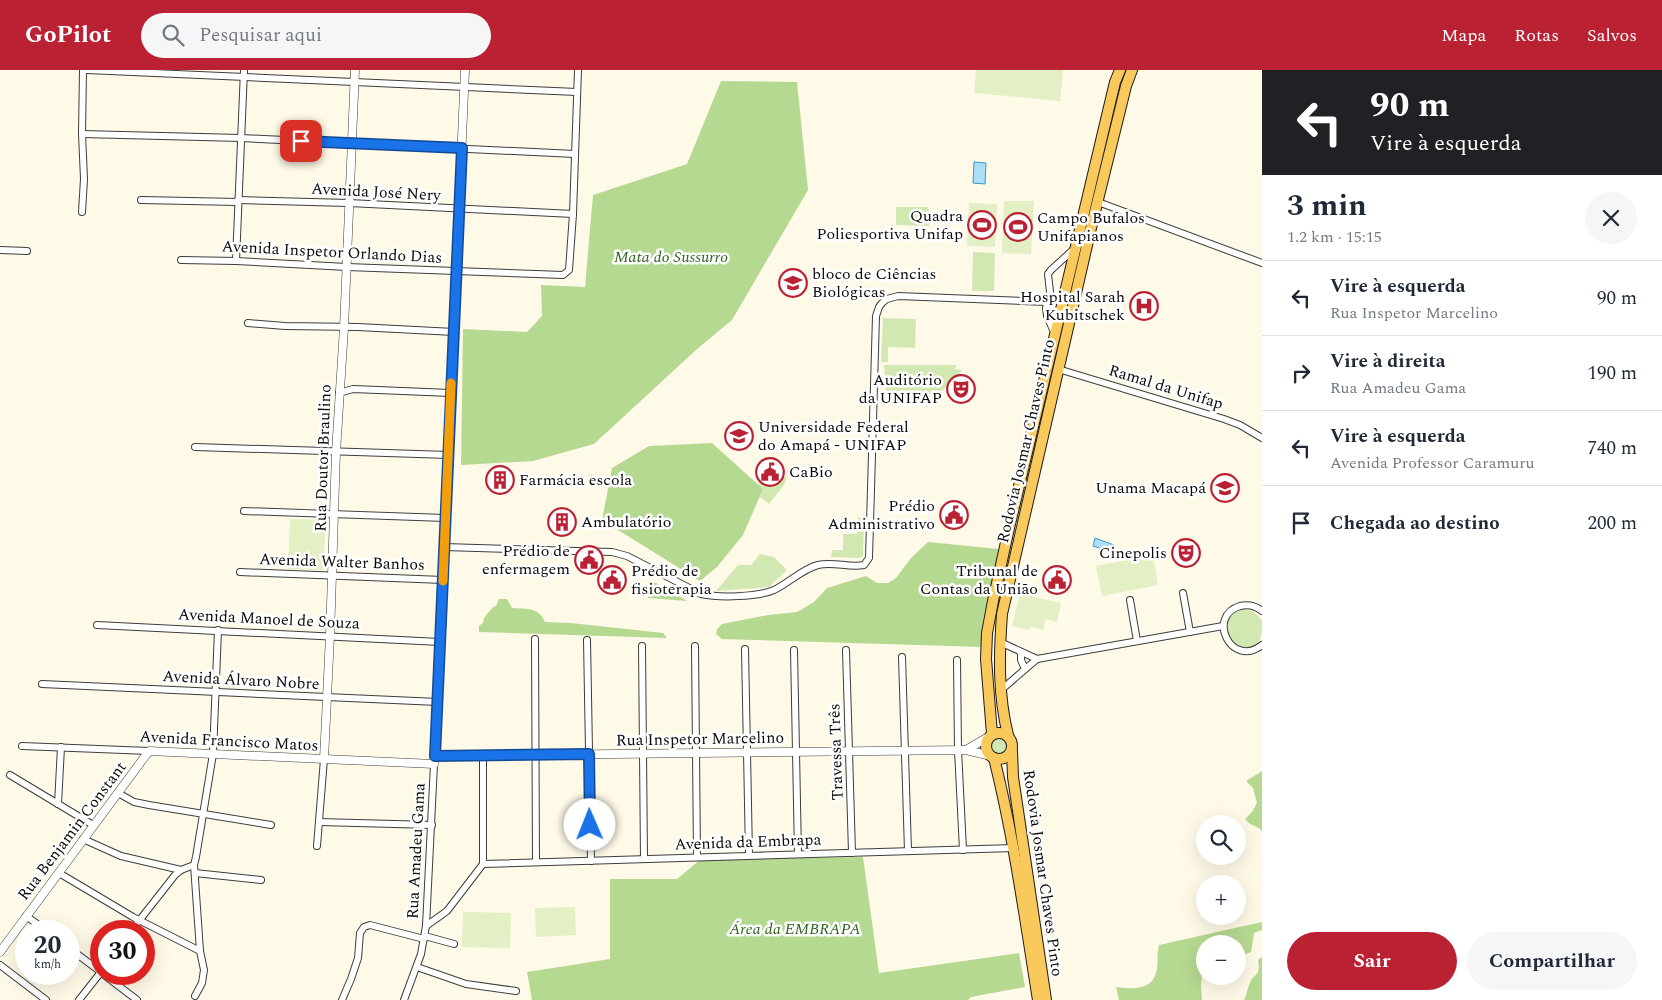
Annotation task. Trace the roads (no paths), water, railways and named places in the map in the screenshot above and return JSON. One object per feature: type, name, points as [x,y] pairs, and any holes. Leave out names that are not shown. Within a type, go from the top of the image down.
[{"type":"main road","name":"Rodovia Josmar Chaves Pinto","points":[[1012,750],[1009,756],[1004,759],[993,757],[987,752],[987,741],[991,736],[987,684],[987,633],[1010,524],[1120,70]]},
{"type":"main road","name":"Rodovia Josmar Chaves Pinto","points":[[1046,1000],[1013,777],[1012,742],[1008,736],[1003,716],[999,667],[1002,614],[1058,369],[1126,86],[1132,70]]},
{"type":"main road","points":[[991,736],[1000,733],[1008,736]]},
{"type":"main road","name":"Rodovia Josmar Chaves Pinto","points":[[993,757],[1001,781],[1014,848],[1038,1000]]},
{"type":"street","points":[[82,212],[84,179],[82,134],[85,70],[244,74],[577,92]]},
{"type":"street","name":"Rua Doutor Braulino","points":[[317,846],[324,759],[336,452],[344,328],[355,70]]},
{"type":"street","name":"Rua Amadeu Gama","points":[[404,1000],[417,967],[426,926],[438,702],[465,70]]},
{"type":"street","points":[[573,214],[578,70]]},
{"type":"street","points":[[236,261],[244,74]]},
{"type":"street","points":[[82,134],[241,138],[574,154]]},
{"type":"street","name":"Avenida José Nery","points":[[141,200],[349,203],[459,210],[573,214]]},
{"type":"street","points":[[1098,202],[1262,263]]},
{"type":"street","name":"Avenida Inspetor Orlando Dias","points":[[181,260],[560,276],[569,270],[573,214]]},
{"type":"street","points":[[1056,335],[1047,316],[1046,302],[1050,292],[1048,274],[1077,246]]},
{"type":"street","points":[[0,250],[27,251]]},
{"type":"street","points":[[444,547],[612,552],[627,556],[702,594],[714,596],[770,592],[816,565],[826,563],[864,565],[869,558],[874,357],[876,316],[879,307],[887,299],[898,296],[1046,302]]},
{"type":"street","points":[[248,323],[454,332]]},
{"type":"street","name":"Ramal da Unifap","points":[[1058,369],[1224,418],[1262,438]]},
{"type":"street","points":[[339,392],[353,389],[451,393]]},
{"type":"street","points":[[195,447],[449,455]]},
{"type":"street","points":[[244,511],[445,518]]},
{"type":"street","name":"Avenida Walter Banhos","points":[[240,572],[443,580]]},
{"type":"street","points":[[1184,593],[1190,632]]},
{"type":"street","points":[[1130,600],[1137,641]]},
{"type":"street","points":[[1262,612],[1251,606],[1238,607],[1228,614],[1224,626],[1226,638],[1231,645],[1238,649],[1250,651],[1262,646]]},
{"type":"street","name":"Avenida Manoel de Souza","points":[[97,625],[440,642]]},
{"type":"street","points":[[1001,690],[1037,659],[1224,626]]},
{"type":"street","points":[[195,996],[202,982],[203,975],[194,865],[214,754],[218,630]]},
{"type":"street","points":[[536,639],[536,862]]},
{"type":"street","points":[[587,640],[591,861]]},
{"type":"street","points":[[1000,642],[1037,659]]},
{"type":"street","points":[[642,646],[644,859]]},
{"type":"street","points":[[695,646],[697,858]]},
{"type":"street","points":[[745,649],[749,855]]},
{"type":"street","points":[[794,650],[798,854]]},
{"type":"street","name":"Travessa Três","points":[[846,650],[852,853]]},
{"type":"street","points":[[1021,652],[1021,660],[1025,669]]},
{"type":"street","points":[[902,657],[908,851]]},
{"type":"street","points":[[957,660],[962,750],[962,850]]},
{"type":"street","name":"Avenida Álvaro Nobre","points":[[42,684],[438,702]]},
{"type":"street","points":[[962,750],[991,736]]},
{"type":"street","name":"Avenida Francisco Matos","points":[[22,746],[324,759],[435,760]]},
{"type":"street","points":[[58,804],[61,747]]},
{"type":"street","name":"Rua Inspetor Marcelino","points":[[435,760],[483,755],[905,750],[962,750],[993,757]]},
{"type":"street","name":"Rua Benjamin Constant","points":[[0,952],[149,751]]},
{"type":"street","points":[[426,926],[447,911],[483,864],[483,755]]},
{"type":"street","points":[[10,775],[93,826]]},
{"type":"street","points":[[118,793],[138,803],[271,825]]},
{"type":"street","points":[[319,822],[432,825]]},
{"type":"street","points":[[82,839],[121,856],[181,870]]},
{"type":"street","name":"Avenida da Embrapa","points":[[483,864],[1014,848]]},
{"type":"street","points":[[59,873],[140,920],[170,880],[181,870],[194,865]]},
{"type":"street","points":[[195,873],[261,880]]},
{"type":"street","points":[[26,916],[32,920]]},
{"type":"street","points":[[342,1000],[352,980],[358,958],[360,933],[367,926],[454,944]]},
{"type":"street","points":[[155,928],[200,951]]},
{"type":"street","points":[[0,965],[46,1000]]},
{"type":"street","points":[[417,967],[466,984],[516,991]]},
{"type":"street","points":[[79,1000],[91,985]]},
{"type":"street","points":[[118,985],[137,1000]]},
{"type":"water","points":[[974,162],[986,163],[985,184],[973,183]]},
{"type":"water","points":[[1095,538],[1114,545],[1112,552],[1093,546]]},
{"type":"place","name":"Quadra Poliesportiva Unifap","points":[[982,225]]},
{"type":"place","name":"Campo Bufalos Unifapianos","points":[[1018,227]]},
{"type":"place","name":"bloco de Ciências Biológicas","points":[[793,283]]},
{"type":"place","name":"Hospital Sarah Kubitschek","points":[[1144,306]]},
{"type":"place","name":"Auditório da UNIFAP","points":[[961,389]]},
{"type":"place","name":"Universidade Federal do Amapá - UNIFAP","points":[[739,436]]},
{"type":"place","name":"CaBio","points":[[770,472]]},
{"type":"place","name":"Farmácia escola","points":[[500,480]]},
{"type":"place","name":"Unama Macapá","points":[[1225,488]]},
{"type":"place","name":"Prédio Administrativo","points":[[954,515]]},
{"type":"place","name":"Ambulatório","points":[[562,522]]},
{"type":"place","name":"Cinepolis","points":[[1186,553]]},
{"type":"place","name":"Prédio de enfermagem","points":[[589,560]]},
{"type":"place","name":"Prédio de fisioterapia","points":[[612,580]]},
{"type":"place","name":"Tribunal de Contas da União","points":[[1057,580]]},
{"type":"park label","name":"Mata do Sussurro","points":[[671,257]]},
{"type":"park label","name":"Área da EMBRAPA","points":[[795,929]]}]
